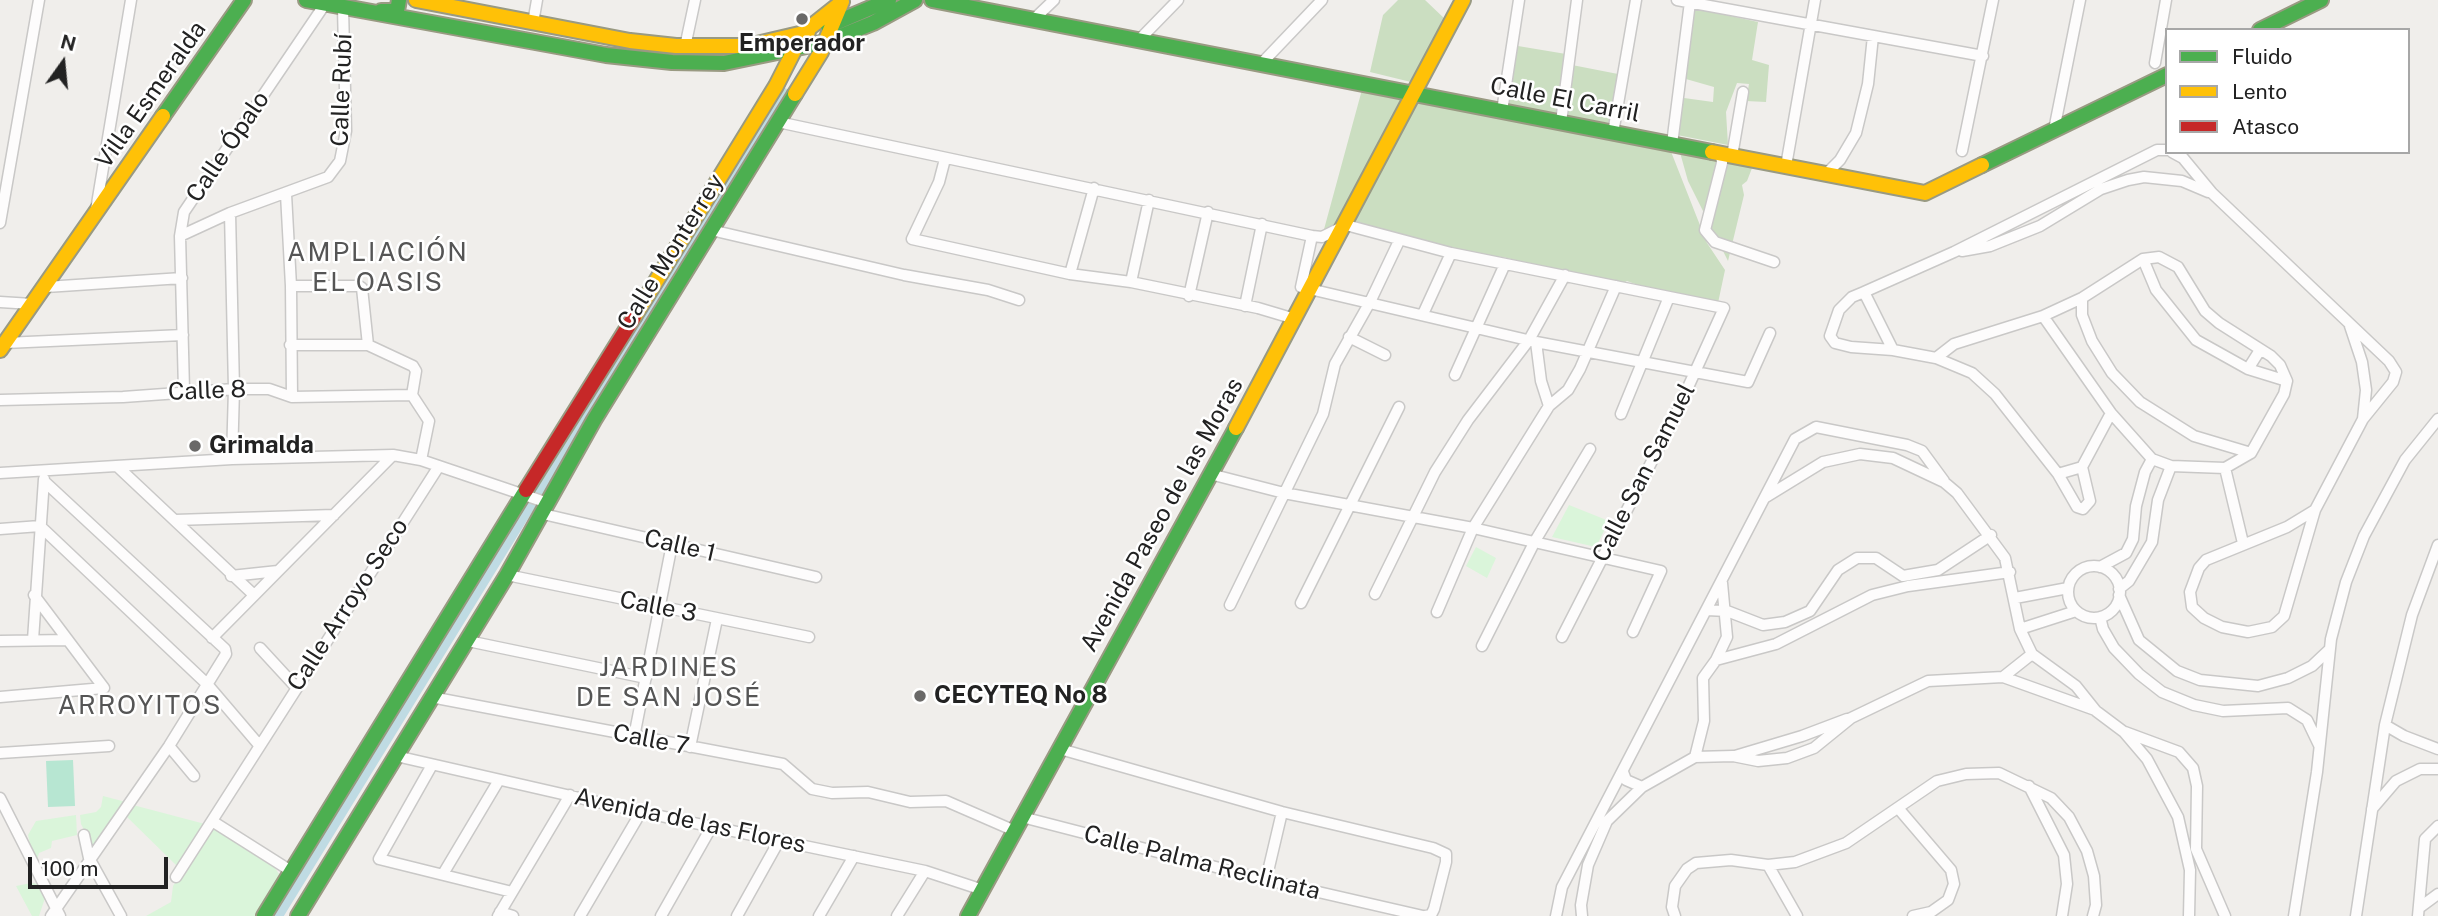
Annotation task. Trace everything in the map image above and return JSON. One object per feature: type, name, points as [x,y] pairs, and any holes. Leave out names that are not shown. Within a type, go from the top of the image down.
[{"type":"main road","name":"Villa Esmeralda","points":[[3,347],[244,0]]},
{"type":"main road","points":[[306,0],[388,12],[399,9],[399,0]]},
{"type":"main road","points":[[416,0],[630,41],[685,47],[748,46],[833,24],[889,0]]},
{"type":"main road","points":[[320,2],[606,55],[672,62],[724,63],[768,57],[826,42],[873,23],[915,0]]},
{"type":"main road","name":"Calle El Carril","points":[[932,0],[1925,193],[2165,76]]},
{"type":"main road","name":"Avenida Paseo de las Moras","points":[[968,916],[1312,289],[1412,93],[1463,0]]},
{"type":"main road","points":[[2264,28],[2321,0]]},
{"type":"main road","points":[[803,33],[843,1]]},
{"type":"main road","name":"Calle Monterrey","points":[[298,916],[468,641],[594,420],[826,42],[843,1]]},
{"type":"main road","points":[[438,26],[427,19],[428,9],[455,6]]},
{"type":"main road","name":"Calle Monterrey","points":[[264,916],[525,498],[776,86],[803,33]]},
{"type":"main road","points":[[768,57],[780,63],[783,69]]},
{"type":"main road","points":[[776,86],[787,86],[792,95],[791,100]]},
{"type":"street","points":[[0,223],[39,0]]},
{"type":"street","points":[[95,216],[131,0]]},
{"type":"street","points":[[533,23],[537,0]]},
{"type":"street","points":[[685,47],[695,0]]},
{"type":"street","points":[[1033,20],[1054,0]]},
{"type":"street","points":[[1261,64],[1322,0]]},
{"type":"street","points":[[1502,111],[1519,0]]},
{"type":"street","points":[[1561,122],[1577,0]]},
{"type":"street","points":[[1613,132],[1636,0]]},
{"type":"street","points":[[1677,0],[1983,56]]},
{"type":"street","points":[[1786,166],[1815,0]]},
{"type":"street","points":[[1962,151],[1993,0]]},
{"type":"street","points":[[2054,130],[2080,0]]},
{"type":"street","points":[[2155,63],[2166,0]]},
{"type":"street","points":[[1139,40],[1175,1]]},
{"type":"street","name":"Calle Ópalo","points":[[184,390],[180,236],[184,212],[320,2]]},
{"type":"street","points":[[1672,144],[1690,2]]},
{"type":"street","name":"Calle Rubí","points":[[180,236],[328,177],[340,161],[346,131],[343,8]]},
{"type":"street","points":[[1826,174],[1840,160],[1856,133],[1868,84],[1873,36]]},
{"type":"street","points":[[1743,92],[1705,230],[1715,243],[1774,262]]},
{"type":"street","points":[[778,122],[1312,236],[1322,237],[1346,225],[1451,253],[1669,297],[1620,414]]},
{"type":"street","points":[[2111,413],[2082,467],[2090,501],[2082,509],[2077,507],[2058,474],[1995,394],[1972,373],[1936,358],[1835,343],[1830,336],[1839,310],[1852,297],[1954,252],[2157,150],[2165,150]]},
{"type":"street","points":[[2176,154],[2183,158],[2212,193],[2389,360],[2396,372],[2393,382],[2363,419],[2315,510],[2284,616],[2272,627],[2248,632],[2221,628],[2192,607],[2190,592],[2206,560],[2287,527],[2315,510]]},
{"type":"street","points":[[2182,181],[2185,169],[2183,158]]},
{"type":"street","points":[[945,159],[939,182],[912,240],[1070,274],[1131,282],[1295,319]]},
{"type":"street","points":[[2138,160],[2144,177]]},
{"type":"street","points":[[1954,252],[1990,246],[2040,226],[2101,189],[2144,177],[2182,181],[2212,193]]},
{"type":"street","points":[[1070,274],[1094,188]]},
{"type":"street","points":[[286,194],[291,286],[292,397]]},
{"type":"street","points":[[1131,282],[1149,200]]},
{"type":"street","points":[[1189,296],[1208,212]]},
{"type":"street","points":[[230,214],[234,389],[232,459]]},
{"type":"street","points":[[1245,306],[1262,224]]},
{"type":"street","points":[[711,230],[904,275],[988,290],[1019,300]]},
{"type":"street","points":[[1312,236],[1301,287],[1532,341],[1748,382],[1770,333]]},
{"type":"street","points":[[1230,605],[1323,414],[1335,363],[1370,302],[1399,241]]},
{"type":"street","points":[[1423,314],[1451,253]]},
{"type":"street","points":[[1936,358],[1954,344],[2043,316],[2082,298],[2143,259],[2159,257],[2178,267],[2206,310],[2280,365],[2287,380],[2284,394],[2251,453],[2225,468],[2171,466],[2152,459],[2111,413],[2043,316]]},
{"type":"street","points":[[2143,259],[2166,305],[2196,340],[2248,369],[2287,380]]},
{"type":"street","points":[[1455,375],[1505,264]]},
{"type":"street","points":[[1375,594],[1435,472],[1468,420],[1532,341],[1564,275]]},
{"type":"street","points":[[46,287],[181,278]]},
{"type":"street","points":[[291,286],[362,288],[368,345]]},
{"type":"street","points":[[1437,612],[1473,528],[1549,406],[1568,390],[1590,351],[1616,286]]},
{"type":"street","points":[[1864,292],[1893,350]]},
{"type":"street","name":"Calle San Samuel","points":[[1562,637],[1601,555],[1696,372],[1724,308],[1669,297]]},
{"type":"street","points":[[2082,298],[2082,315],[2092,341],[2112,373],[2140,402],[2193,436],[2251,453]]},
{"type":"street","points":[[0,302],[32,304]]},
{"type":"street","points":[[2350,325],[2362,362],[2366,390],[2363,419]]},
{"type":"street","points":[[3,347],[183,335]]},
{"type":"street","points":[[1349,337],[1385,355]]},
{"type":"street","points":[[1532,341],[1549,406]]},
{"type":"street","points":[[290,345],[368,345],[413,366],[416,371],[412,395],[429,421],[421,460]]},
{"type":"street","points":[[2248,369],[2260,350]]},
{"type":"street","name":"Calle 8","points":[[0,400],[123,397],[184,390],[234,389],[269,389],[292,397],[412,395]]},
{"type":"street","points":[[1301,603],[1399,407]]},
{"type":"street","points":[[2294,916],[2320,747],[2329,650],[2346,582],[2364,536],[2405,460],[2438,419]]},
{"type":"street","points":[[1556,916],[1562,887],[1795,439],[1816,427],[1884,439],[1922,451],[1944,482],[1991,536],[2006,558],[2020,629],[2032,653],[2076,686],[2096,711],[2124,732],[2147,759],[2178,817],[2190,870],[2189,916]]},
{"type":"street","points":[[1860,436],[1860,454]]},
{"type":"street","points":[[1482,646],[1535,541],[1590,449]]},
{"type":"street","points":[[1766,497],[1824,462],[1860,454],[1893,458],[1944,482]]},
{"type":"street","points":[[212,638],[393,455]]},
{"type":"street","name":"Calle 1","points":[[0,473],[43,477],[118,467],[232,459],[393,455],[421,460],[546,507],[672,544],[817,577]]},
{"type":"street","points":[[1785,459],[1802,473]]},
{"type":"street","points":[[2152,459],[2145,472],[2136,506],[2133,539],[2126,553],[2100,567],[2088,567],[2077,572],[2068,588],[2076,611],[2087,617],[2100,617],[2111,611],[2119,592],[2129,581],[2152,541],[2157,523],[2158,500],[2171,466]]},
{"type":"street","name":"Calle Arroyo Seco","points":[[176,877],[295,686],[439,466]]},
{"type":"street","points":[[118,467],[254,595]]},
{"type":"street","points":[[2058,474],[2082,467]]},
{"type":"street","points":[[2225,468],[2243,543]]},
{"type":"street","points":[[1210,474],[1284,494],[1473,528],[1601,555],[1661,571],[1633,632]]},
{"type":"street","points":[[33,640],[43,477]]},
{"type":"street","points":[[43,477],[225,649],[226,654],[169,746],[89,858],[55,914]]},
{"type":"street","points":[[175,520],[334,515]]},
{"type":"street","points":[[0,529],[40,526],[207,684],[259,745]]},
{"type":"street","points":[[2287,527],[2296,530],[2305,540]]},
{"type":"street","points":[[1707,610],[1727,611],[1763,625],[1785,622],[1810,611],[1838,570],[1857,558],[1876,558],[1903,576],[1938,570],[1991,536]]},
{"type":"street","points":[[634,737],[672,544]]},
{"type":"street","points":[[2356,916],[2385,725],[2412,615],[2438,545]]},
{"type":"street","points":[[2100,567],[2115,577],[2139,640],[2177,671],[2200,680],[2258,686],[2288,678],[2312,666],[2329,650]]},
{"type":"street","points":[[231,576],[278,572]]},
{"type":"street","points":[[1716,660],[1776,644],[1872,595],[1908,586],[2010,572]]},
{"type":"street","name":"Calle 3","points":[[507,575],[808,637]]},
{"type":"street","points":[[1695,757],[1704,721],[1703,678],[1716,660],[1727,636],[1727,611],[1722,582]]},
{"type":"street","points":[[2015,598],[2068,588]]},
{"type":"street","points":[[0,697],[104,688],[34,595]]},
{"type":"street","points":[[2020,629],[2076,611]]},
{"type":"street","points":[[2100,617],[2114,648],[2139,674],[2162,692],[2194,705],[2223,711],[2288,708],[2307,720],[2320,747]]},
{"type":"street","points":[[690,747],[717,619]]},
{"type":"street","points":[[0,641],[68,639]]},
{"type":"street","points":[[468,641],[646,678]]},
{"type":"street","points":[[260,648],[295,686]]},
{"type":"street","points":[[2003,677],[2032,653]]},
{"type":"street","points":[[1733,756],[1851,718],[1928,681],[2003,677],[2096,711]]},
{"type":"street","name":"Calle 7","points":[[431,697],[788,766],[798,780],[813,789],[832,793],[868,792],[910,802],[946,801],[1015,831]]},
{"type":"street","points":[[1582,916],[1581,905],[1588,865],[1607,821],[1642,787],[1695,757],[1733,756],[1758,761],[1787,758],[1814,748],[1851,718]]},
{"type":"street","points":[[2385,725],[2404,736],[2438,749]]},
{"type":"street","points":[[2124,732],[2179,752],[2193,768],[2197,786],[2196,849],[2225,916]]},
{"type":"street","points":[[2147,759],[2159,745]]},
{"type":"street","points":[[0,753],[104,746]]},
{"type":"street","points":[[169,746],[194,776]]},
{"type":"street","points":[[1060,748],[1282,812],[1266,880]]},
{"type":"street","name":"Avenida de las Flores","points":[[396,756],[640,812],[780,839],[925,872],[983,890]]},
{"type":"street","points":[[432,765],[379,859],[512,892]]},
{"type":"street","points":[[2372,809],[2396,781],[2420,769],[2438,769]]},
{"type":"street","points":[[1623,772],[1626,780],[1642,787]]},
{"type":"street","points":[[1675,916],[1672,907],[1675,886],[1687,869],[1696,863],[1731,860],[1768,865],[1795,862],[1846,843],[1937,781],[1966,774],[1999,773],[2029,785],[2051,799],[2080,834],[2094,876],[2096,905],[2093,916]]},
{"type":"street","points":[[443,874],[499,780]]},
{"type":"street","points":[[2029,785],[2064,855],[2067,884],[2062,916]]},
{"type":"street","points":[[513,916],[499,914],[570,795]]},
{"type":"street","points":[[0,798],[55,914]]},
{"type":"street","points":[[1898,808],[1951,870],[1954,884],[1948,900],[1931,912],[1913,916]]},
{"type":"street","points":[[580,916],[640,812]]},
{"type":"street","name":"Calle Palma Reclinata","points":[[1023,817],[1266,880],[1424,916],[1431,915],[1446,854],[1433,848],[1282,812]]},
{"type":"street","points":[[212,821],[291,871]]},
{"type":"street","points":[[661,916],[712,826]]},
{"type":"street","points":[[2418,912],[2425,839],[2438,826]]},
{"type":"street","points":[[84,835],[89,858],[121,916]]},
{"type":"street","points":[[737,916],[780,839]]},
{"type":"street","points":[[819,916],[854,856]]},
{"type":"street","points":[[1768,865],[1797,916]]},
{"type":"street","points":[[897,916],[925,872]]},
{"type":"street","points":[[2418,912],[2438,894]]},
{"type":"green space","points":[[1398,0],[1425,0],[1446,20],[1411,82],[1370,72],[1383,15]]},
{"type":"green space","points":[[1694,8],[1758,22],[1752,60],[1769,65],[1766,102],[1746,101],[1749,84],[1737,83],[1726,112],[1728,145],[1677,135],[1684,98],[1713,102],[1714,87],[1686,79]]},
{"type":"green space","points":[[1518,46],[1566,54],[1558,114],[1505,104]]},
{"type":"green space","points":[[1572,65],[1618,74],[1610,123],[1565,116]]},
{"type":"green space","points":[[1363,86],[1408,94],[1339,226],[1323,233]]},
{"type":"green space","points":[[1415,96],[1668,144],[1707,243],[1725,270],[1718,303],[1677,294],[1668,296],[1627,281],[1617,286],[1503,257],[1481,256],[1345,226]]},
{"type":"green space","points":[[1679,149],[1754,163],[1747,181],[1742,185],[1744,195],[1728,261],[1688,181]]},
{"type":"green space","points":[[1569,505],[1609,521],[1596,547],[1552,537]]},
{"type":"green space","points":[[1476,547],[1496,558],[1487,578],[1466,566]]},
{"type":"green space","points":[[73,760],[75,806],[48,807],[46,761]]},
{"type":"green space","points":[[103,796],[126,802],[94,849],[81,824],[80,815],[96,812],[101,807]]},
{"type":"green space","points":[[133,805],[205,824],[178,867],[126,816]]},
{"type":"green space","points":[[76,815],[77,835],[52,841],[51,848],[39,853],[37,860],[33,859],[28,835],[36,821]]},
{"type":"green space","points":[[213,828],[275,868],[279,874],[280,879],[258,916],[146,916],[171,902],[173,886]]},
{"type":"green space","points":[[39,884],[45,898],[39,916],[32,916],[16,886]]},
{"type":"waterway","points":[[278,916],[784,93]]},
{"type":"traffic: fast","points":[[163,116],[244,0]]},
{"type":"traffic: fast","points":[[306,0],[606,55],[672,62],[724,63],[826,42],[873,23],[915,0]]},
{"type":"traffic: fast","points":[[381,11],[397,11],[399,0]]},
{"type":"traffic: fast","points":[[828,26],[889,0]]},
{"type":"traffic: fast","points":[[932,0],[1712,152]]},
{"type":"traffic: fast","points":[[2264,28],[2321,0]]},
{"type":"traffic: fast","points":[[1982,165],[2165,76]]},
{"type":"traffic: fast","points":[[298,916],[507,575],[594,420],[795,94]]},
{"type":"traffic: fast","points":[[968,916],[1236,428]]},
{"type":"traffic: fast","points":[[264,916],[526,490]]},
{"type":"traffic: slow","points":[[416,0],[630,41],[676,46],[748,46],[808,32]]},
{"type":"traffic: slow","points":[[1236,428],[1463,0]]},
{"type":"traffic: slow","points":[[634,317],[776,86],[803,33],[842,2]]},
{"type":"traffic: slow","points":[[795,94],[821,52],[841,4]]},
{"type":"traffic: slow","points":[[0,350],[163,116]]},
{"type":"traffic: slow","points":[[1712,152],[1925,193],[1982,165]]},
{"type":"traffic: jam","points":[[526,490],[634,317]]},
{"type":"place","name":"Emperador","points":[[802,19]]},
{"type":"place","name":"Grimalda","points":[[195,446]]},
{"type":"place","name":"CECYTEQ No 8","points":[[920,696]]},
{"type":"district","name":"AMPLIACIÓN EL OASIS","points":[[378,268]]},
{"type":"district","name":"JARDINES DE SAN JOSÉ","points":[[669,683]]},
{"type":"district","name":"ARROYITOS","points":[[140,706]]}]
